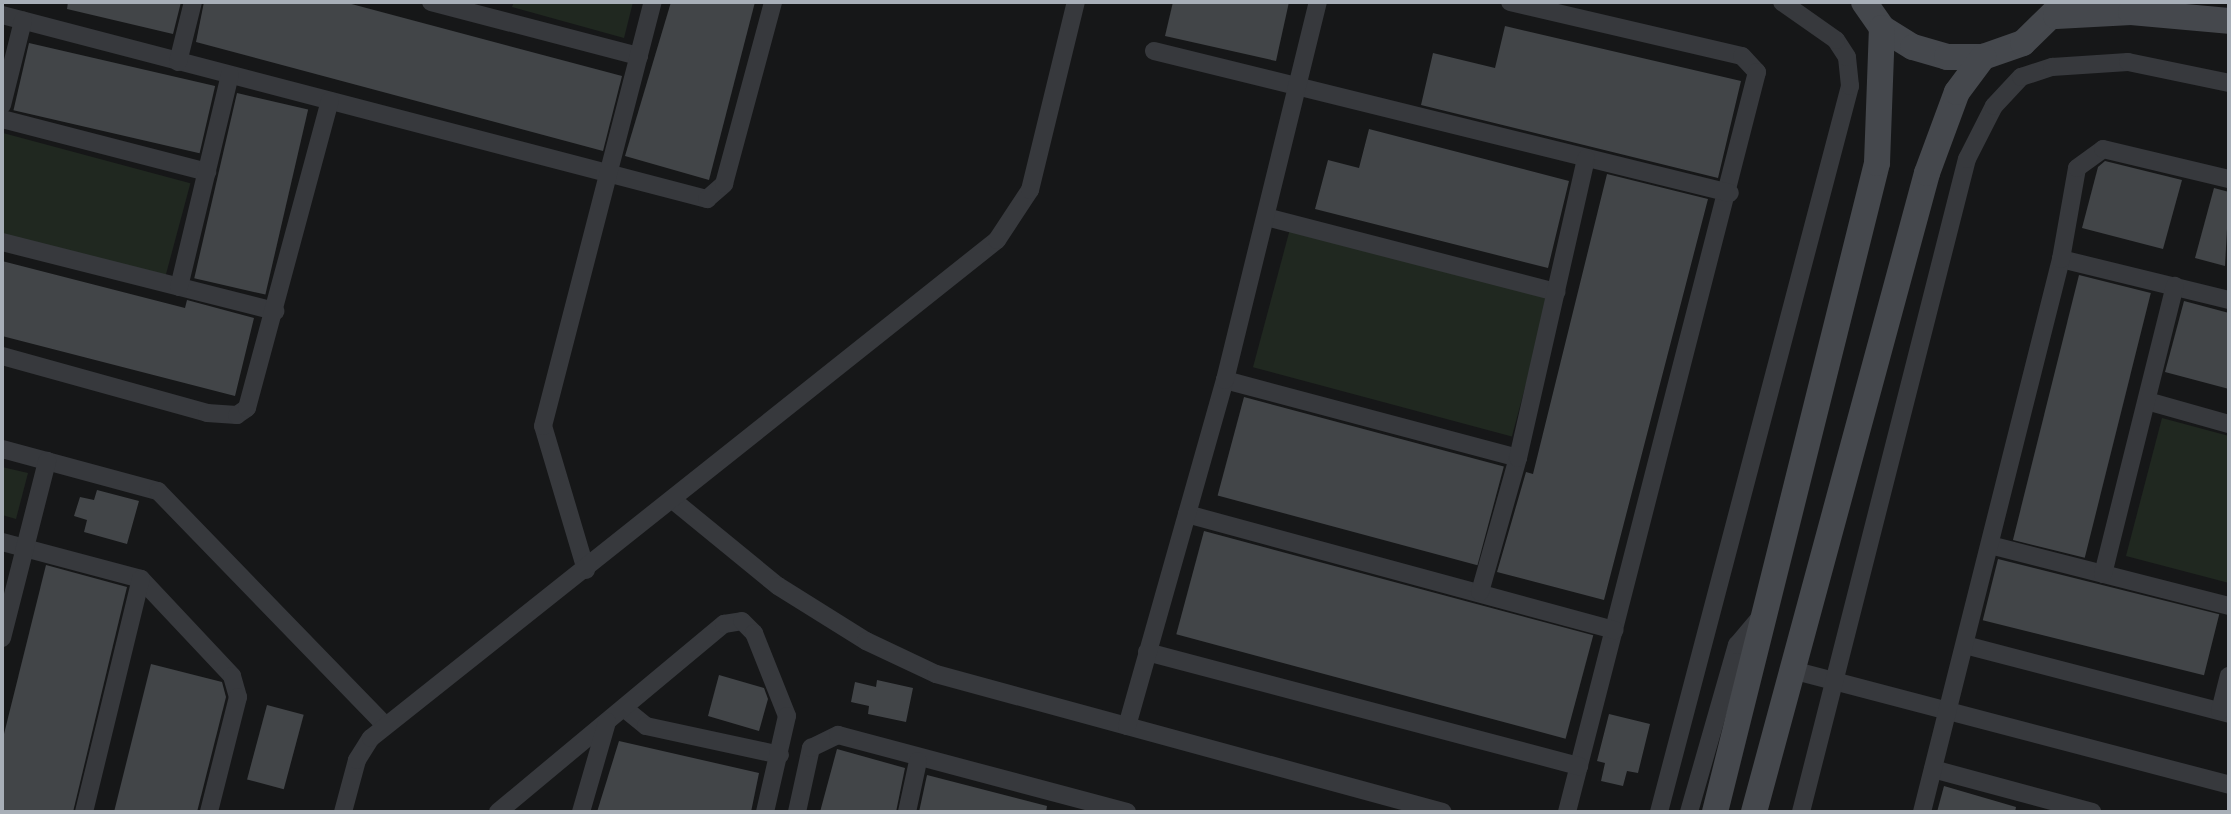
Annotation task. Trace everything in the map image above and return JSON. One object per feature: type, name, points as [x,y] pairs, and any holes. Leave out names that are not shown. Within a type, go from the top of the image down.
[{"type":"street","points":[[178,62],[193,2]]},
{"type":"street","points":[[431,2],[501,11],[639,55]]},
{"type":"street","points":[[586,570],[545,450],[543,426],[604,176],[653,2]]},
{"type":"street","points":[[2,15],[694,199],[718,193],[773,2]]},
{"type":"street","points":[[343,812],[362,748],[385,725],[674,501],[997,240],[1030,190],[1076,2]]},
{"type":"street","points":[[1127,726],[1225,380],[1300,90],[1318,2]]},
{"type":"street","points":[[1510,2],[1730,53],[1752,64],[1756,83],[1730,193],[1567,812]]},
{"type":"street","points":[[1659,812],[1850,86],[1847,57],[1836,40],[1782,2]]},
{"type":"street","points":[[1864,2],[1882,28],[1913,47],[1947,57],[1983,57],[2023,43],[2061,9],[2229,21]]},
{"type":"street","points":[[2,104],[23,21]]},
{"type":"street","points":[[1714,812],[1767,610],[1877,163],[1882,28]]},
{"type":"street","points":[[1154,51],[1300,90],[1730,193]]},
{"type":"street","points":[[1754,812],[1927,173],[1957,92],[1983,57]]},
{"type":"street","points":[[1801,812],[1967,159],[1994,106],[2021,77],[2052,67],[2128,62],[2229,83]]},
{"type":"street","points":[[179,287],[230,75]]},
{"type":"street","points":[[2,356],[207,413],[237,415],[253,399],[330,101]]},
{"type":"street","points":[[2,119],[206,172]]},
{"type":"street","points":[[1922,812],[2061,259],[2077,168],[2093,152],[2115,151],[2229,179]]},
{"type":"street","points":[[1480,592],[1518,458],[1586,159]]},
{"type":"street","points":[[1266,217],[1556,292]]},
{"type":"street","points":[[2,242],[275,311]]},
{"type":"street","points":[[2061,259],[2229,300]]},
{"type":"street","points":[[2103,574],[2175,286]]},
{"type":"street","points":[[1225,380],[1518,458]]},
{"type":"street","points":[[2147,401],[2229,424]]},
{"type":"street","points":[[2,449],[150,487],[167,498],[385,725]]},
{"type":"street","points":[[2,638],[47,461]]},
{"type":"street","points":[[674,501],[778,586],[866,641],[936,674],[1443,812]]},
{"type":"street","points":[[1187,514],[1615,630]]},
{"type":"street","points":[[2,542],[141,579],[238,686],[209,812]]},
{"type":"street","points":[[1990,545],[2229,606]]},
{"type":"street","points":[[84,812],[141,579]]},
{"type":"street","points":[[1689,812],[1737,645],[1767,610]]},
{"type":"street","points":[[498,812],[724,624],[742,621],[785,702],[780,755],[765,812]]},
{"type":"street","points":[[1965,645],[2224,713],[2229,676]]},
{"type":"street","points":[[1147,652],[1579,766]]},
{"type":"street","points":[[1792,670],[2229,785]]},
{"type":"street","points":[[625,709],[646,726],[780,755]]},
{"type":"street","points":[[580,812],[607,722]]},
{"type":"street","points":[[797,812],[811,748],[826,737],[1125,812]]},
{"type":"street","points":[[907,812],[918,761]]},
{"type":"street","points":[[1933,769],[2092,812]]},
{"type":"shaded area","points":[[514,2],[633,2],[624,38],[512,7]]},
{"type":"shaded area","points":[[3,133],[190,183],[165,279],[2,235]]},
{"type":"shaded area","points":[[1290,229],[1549,298],[1512,436],[1253,367]]},
{"type":"shaded area","points":[[2162,418],[2229,436],[2229,583],[2126,556]]},
{"type":"shaded area","points":[[2,467],[28,473],[16,519],[2,515]]},
{"type":"building","points":[[68,2],[181,2],[173,34],[67,9]]},
{"type":"building","points":[[204,2],[344,2],[622,76],[603,151],[196,42]]},
{"type":"building","points":[[671,2],[755,2],[709,180],[625,156]]},
{"type":"building","points":[[1173,2],[1289,2],[1276,61],[1165,36]]},
{"type":"building","points":[[1505,26],[1741,81],[1718,178],[1421,105],[1433,53],[1495,68]]},
{"type":"building","points":[[29,43],[215,86],[200,153],[13,110]]},
{"type":"building","points":[[237,93],[308,109],[265,295],[194,278]]},
{"type":"building","points":[[1369,129],[1569,181],[1548,268],[1315,209],[1328,160],[1359,168]]},
{"type":"building","points":[[2105,161],[2182,180],[2163,249],[2082,228],[2098,167]]},
{"type":"building","points":[[1607,174],[1708,199],[1604,600],[1497,572],[1526,472],[1533,474]]},
{"type":"building","points":[[2214,188],[2229,192],[2225,266],[2195,258]]},
{"type":"building","points":[[2,261],[185,308],[187,300],[254,318],[235,396],[2,336]]},
{"type":"building","points":[[2079,275],[2151,293],[2085,558],[2013,540]]},
{"type":"building","points":[[2184,301],[2229,313],[2229,389],[2165,372]]},
{"type":"building","points":[[1244,397],[1504,467],[1477,565],[1218,496]]},
{"type":"building","points":[[97,490],[139,501],[127,544],[84,532],[87,520],[74,516],[80,497],[94,500]]},
{"type":"building","points":[[1204,531],[1593,635],[1566,739],[1176,634]]},
{"type":"building","points":[[1998,559],[2219,614],[2204,675],[1983,620]]},
{"type":"building","points":[[46,565],[127,587],[73,812],[2,812],[2,742]]},
{"type":"building","points":[[151,664],[222,682],[226,697],[197,812],[114,812]]},
{"type":"building","points":[[719,675],[764,688],[768,699],[759,731],[708,716]]},
{"type":"building","points":[[877,680],[913,688],[906,722],[868,714],[869,706],[851,702],[855,682],[876,687]]},
{"type":"building","points":[[267,705],[304,715],[284,789],[247,779]]},
{"type":"building","points":[[1609,714],[1650,724],[1638,773],[1627,771],[1623,786],[1601,781],[1605,763],[1597,761]]},
{"type":"building","points":[[619,741],[759,773],[751,812],[597,812]]},
{"type":"building","points":[[837,749],[905,768],[896,812],[820,812]]},
{"type":"building","points":[[927,775],[1047,806],[1046,812],[919,812]]},
{"type":"building","points":[[1944,786],[2016,807],[2015,812],[1937,812]]}]
